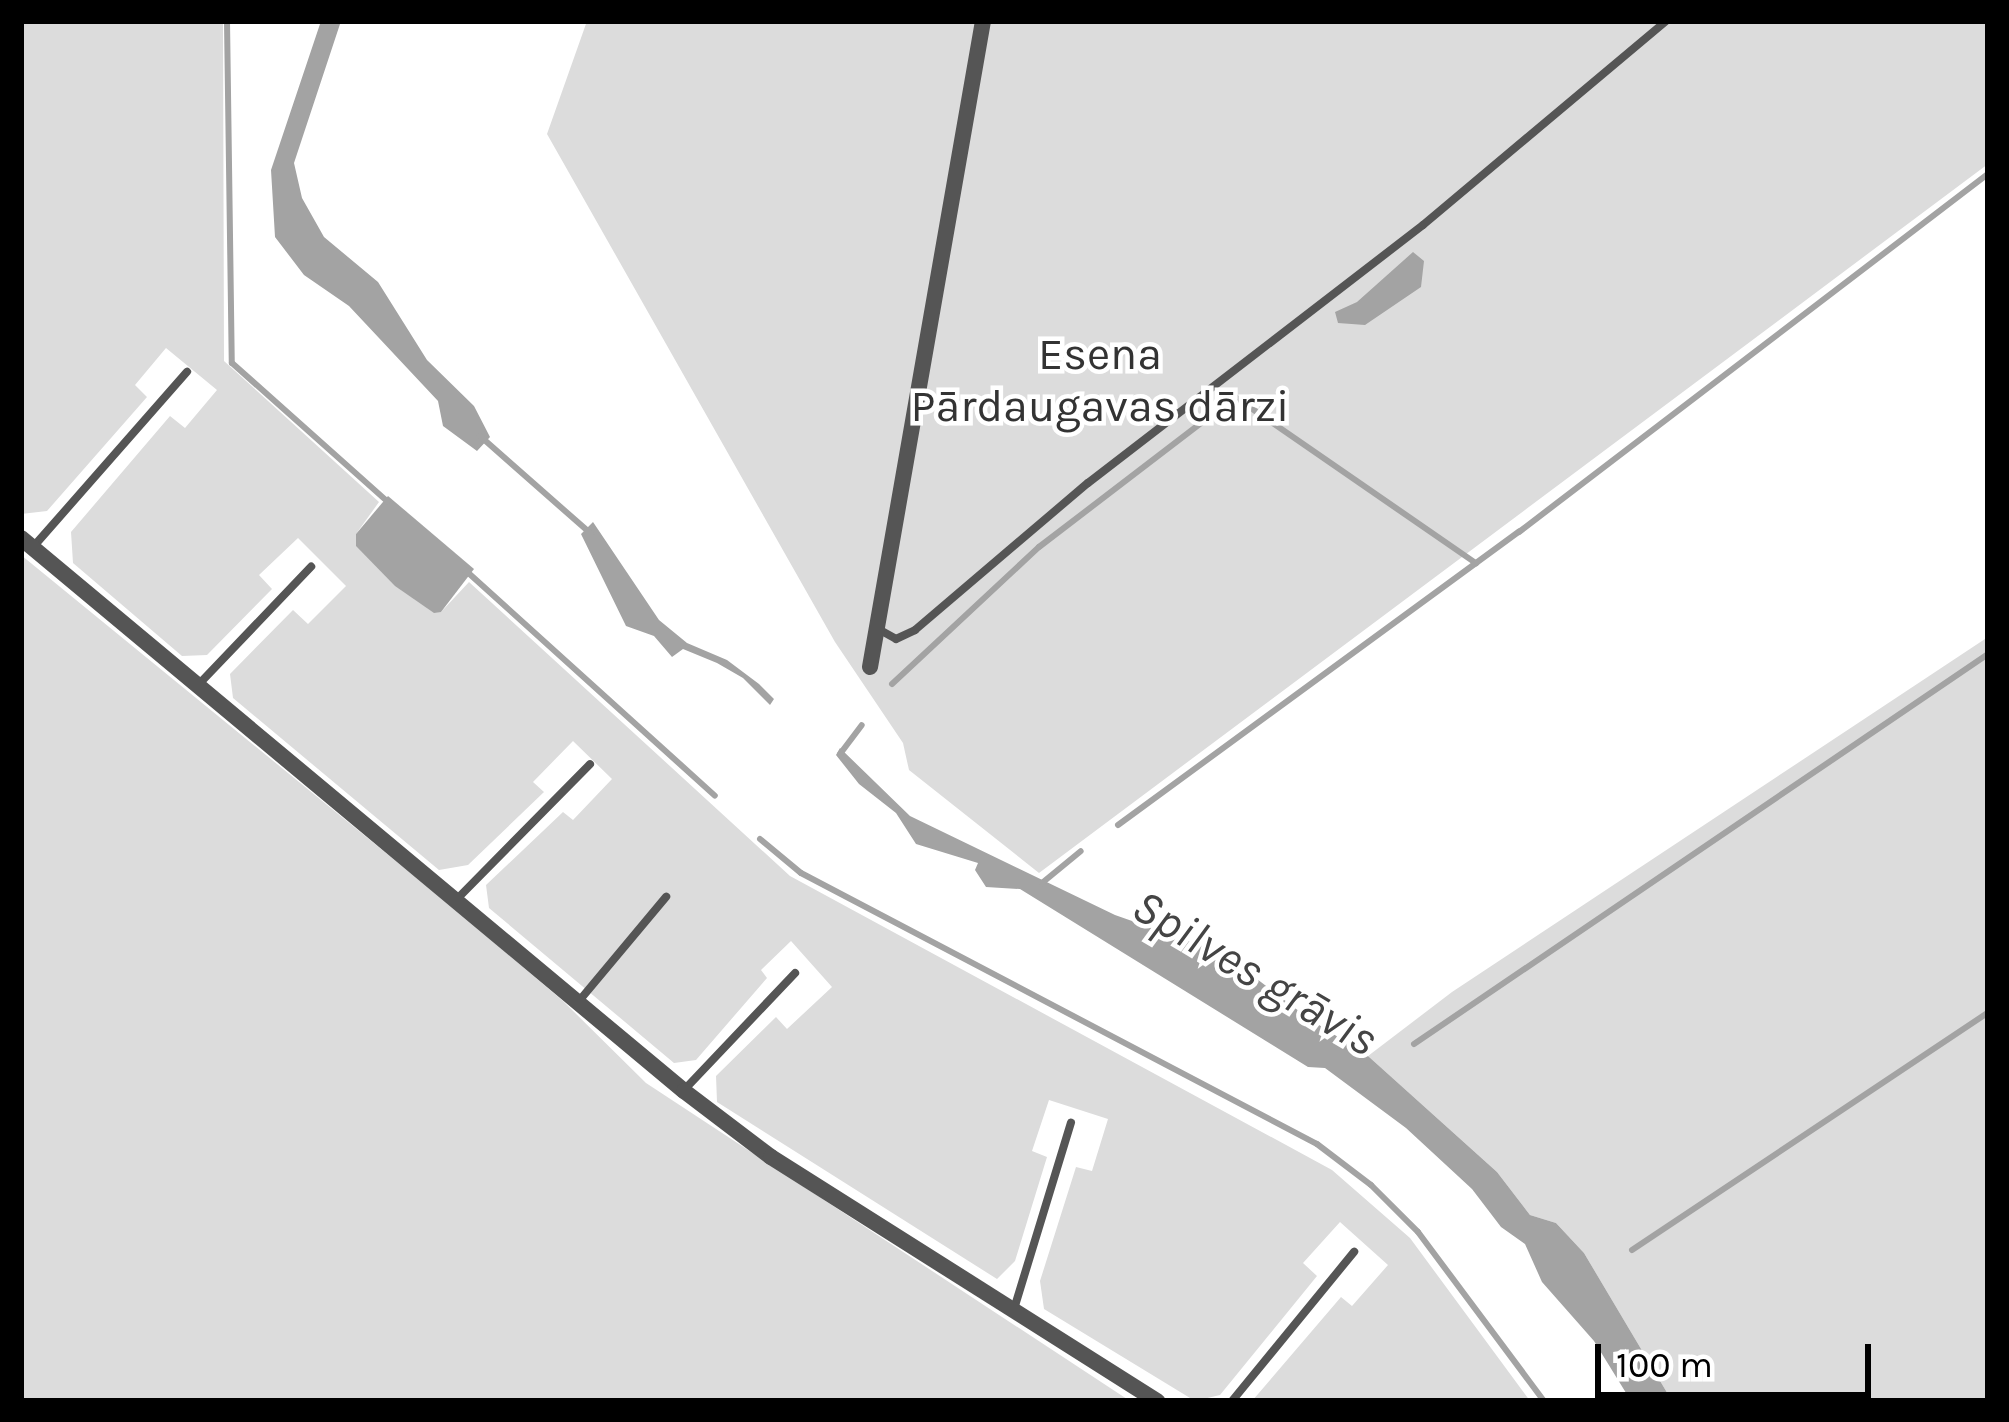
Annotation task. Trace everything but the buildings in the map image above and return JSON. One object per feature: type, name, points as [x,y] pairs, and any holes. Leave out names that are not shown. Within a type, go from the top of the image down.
[{"type":"street","points":[[870,667],[983,21]]},
{"type":"street","points":[[27,543],[684,1090],[771,1157],[1157,1401]]},
{"type":"lane","points":[[879,629],[896,639],[915,630],[1088,483],[1407,238],[1666,21]]},
{"type":"lane","points":[[27,543],[187,372]]},
{"type":"lane","points":[[199,684],[311,567]]},
{"type":"lane","points":[[458,898],[590,764]]},
{"type":"lane","points":[[579,1001],[666,897]]},
{"type":"lane","points":[[684,1090],[795,973]]},
{"type":"lane","points":[[1014,1309],[1071,1122]]},
{"type":"lane","points":[[1232,1401],[1354,1252]]},
{"type":"green space","points":[[21,21],[223,21],[224,361],[379,502],[356,534],[441,612],[469,582],[790,876],[1332,1170],[1410,1238],[1530,1401],[1252,1401],[1341,1297],[1352,1306],[1388,1265],[1340,1222],[1303,1263],[1317,1276],[1220,1395],[1195,1401],[1044,1309],[1040,1281],[1076,1167],[1092,1171],[1108,1119],[1049,1100],[1032,1151],[1047,1157],[1015,1261],[997,1279],[717,1102],[716,1076],[776,1017],[787,1029],[832,987],[791,941],[761,970],[767,978],[696,1060],[674,1063],[489,908],[486,885],[563,812],[573,820],[612,779],[573,741],[533,782],[544,792],[468,865],[439,870],[233,698],[230,674],[293,610],[308,624],[346,586],[298,538],[259,575],[272,589],[207,655],[182,656],[73,563],[71,532],[170,416],[185,428],[217,390],[166,348],[135,385],[147,397],[47,511],[21,514]]},
{"type":"green space","name":"Esena Pārdaugavas dārzi","points":[[587,21],[1988,21],[1988,164],[1039,873],[909,770],[903,743],[835,642],[547,134]]},
{"type":"green space","points":[[21,555],[457,911],[563,1001],[646,1083],[1130,1401],[21,1401]]},
{"type":"green space","points":[[1988,637],[1988,1401],[1672,1401],[1584,1253],[1556,1223],[1530,1215],[1497,1172],[1368,1056],[1452,992]]},
{"type":"shaded area","points":[[321,21],[341,21],[294,163],[302,198],[324,237],[378,282],[427,360],[474,406],[490,437],[477,451],[443,426],[438,401],[349,306],[304,275],[275,237],[271,170]]},
{"type":"shaded area","points":[[1413,252],[1424,261],[1421,287],[1365,325],[1338,323],[1335,312],[1357,302]]},
{"type":"shaded area","points":[[388,496],[474,569],[441,612],[434,613],[395,586],[356,546],[356,534]]},
{"type":"shaded area","points":[[593,522],[659,620],[687,643],[727,660],[759,684],[774,699],[770,705],[743,678],[717,663],[683,649],[672,657],[654,636],[626,626],[581,534]]},
{"type":"shaded area","points":[[840,748],[910,816],[1115,915],[1223,953],[1308,1018],[1368,1056],[1497,1172],[1530,1215],[1556,1223],[1584,1253],[1672,1401],[1631,1401],[1594,1341],[1542,1282],[1525,1244],[1501,1227],[1472,1189],[1406,1128],[1325,1068],[1308,1067],[1020,889],[986,887],[975,870],[978,863],[916,844],[896,813],[859,784],[836,755]]},
{"type":"waterway","points":[[227,21],[232,363],[387,501]]},
{"type":"waterway","points":[[1118,825],[1519,532],[1988,174]]},
{"type":"waterway","points":[[892,684],[1039,547],[1235,397],[1476,563]]},
{"type":"waterway","points":[[480,436],[591,534]]},
{"type":"waterway","points":[[464,569],[715,796]]},
{"type":"waterway","points":[[1414,1044],[1988,654]]},
{"type":"waterway","points":[[840,754],[862,725]]},
{"type":"waterway","points":[[760,839],[801,873],[1317,1144],[1371,1185],[1418,1232],[1544,1401]]},
{"type":"waterway","points":[[1042,883],[1081,851]]},
{"type":"waterway","points":[[1632,1250],[1988,1013]]},
{"type":"water label","name":"Spilves grāvis","points":[[1255,973]]}]
